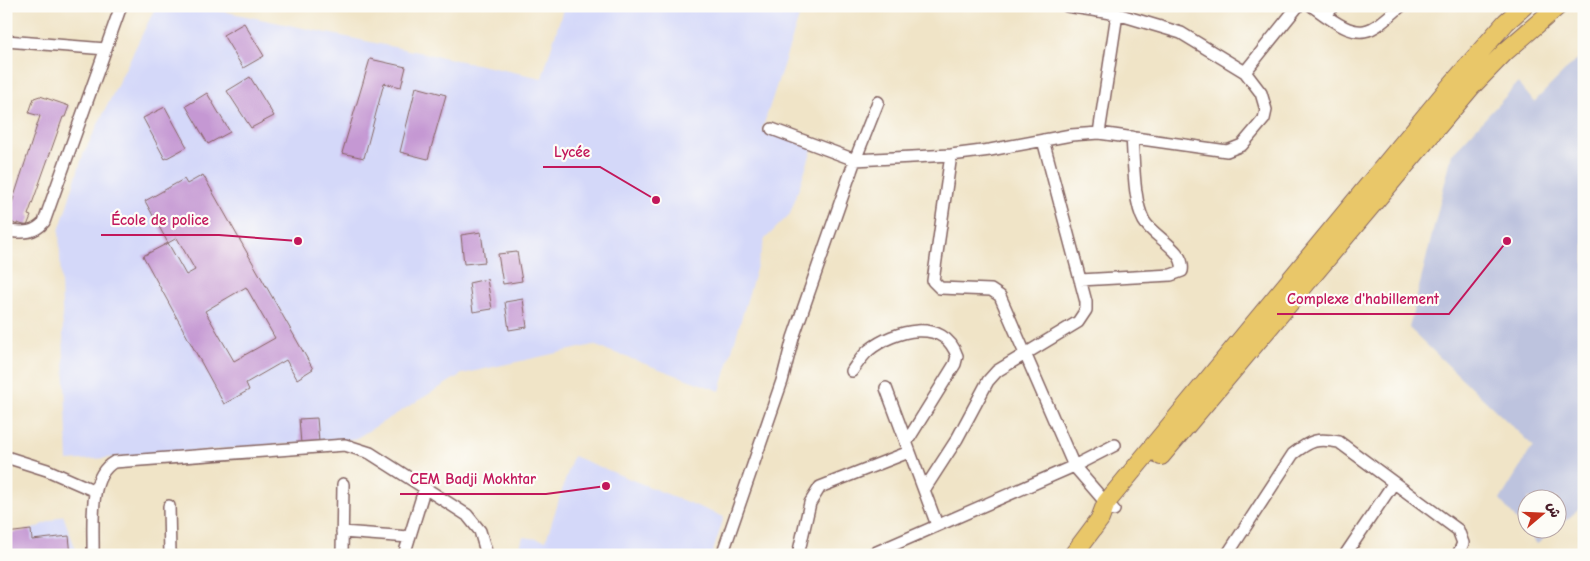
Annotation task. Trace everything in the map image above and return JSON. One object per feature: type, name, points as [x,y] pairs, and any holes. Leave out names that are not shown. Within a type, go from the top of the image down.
[{"type":"main road","points":[[1073,555],[1447,90],[1506,22],[1524,6]]},
{"type":"main road","points":[[1107,511],[1475,83],[1558,6]]},
{"type":"street","points":[[6,231],[29,232],[38,229],[44,222],[121,6]]},
{"type":"street","points":[[772,129],[855,160],[951,155],[1099,132],[1213,150],[1235,149],[1242,145],[1264,119],[1266,110],[1261,93],[1245,72],[1181,33],[1117,14],[1067,6]]},
{"type":"street","points":[[1245,72],[1298,6]]},
{"type":"street","points":[[1312,6],[1329,11],[1347,30],[1358,32],[1372,29],[1401,6]]},
{"type":"street","points":[[1099,132],[1117,14]]},
{"type":"street","points":[[6,41],[106,49]]},
{"type":"street","points":[[722,555],[782,381],[793,338],[855,160],[878,102]]},
{"type":"street","points":[[1080,280],[1171,274],[1182,271],[1180,258],[1144,221],[1138,199],[1132,137]]},
{"type":"street","points":[[924,490],[957,439],[988,381],[997,371],[1083,317],[1086,302],[1043,140]]},
{"type":"street","points":[[951,155],[933,281],[940,288],[996,292],[1000,296],[1074,466],[1107,511]]},
{"type":"street","points":[[798,555],[810,503],[820,487],[908,448],[955,364],[957,356],[948,340],[927,330],[915,330],[870,350],[852,371]]},
{"type":"street","points":[[886,388],[936,524]]},
{"type":"street","points":[[1227,555],[1293,454],[1307,443],[1321,439],[1339,442],[1392,484],[1458,530],[1463,543],[1458,555]]},
{"type":"street","points":[[93,555],[95,491],[99,478],[114,462],[345,445],[370,453],[467,515],[480,531],[487,555]]},
{"type":"street","points":[[870,555],[936,524],[1074,466],[1115,445]]},
{"type":"street","points":[[6,457],[47,470],[95,491]]},
{"type":"street","points":[[342,555],[343,484]]},
{"type":"street","points":[[1345,555],[1392,484]]},
{"type":"street","points":[[404,555],[425,487]]},
{"type":"street","points":[[169,506],[170,555]]},
{"type":"street","points":[[342,532],[409,537]]},
{"type":"shaded area","points":[[156,6],[198,6],[542,78],[564,6],[802,8],[762,130],[813,147],[790,214],[765,239],[720,391],[593,345],[462,374],[355,439],[68,461],[59,231],[83,155]]},
{"type":"shaded area","points":[[1584,52],[1584,505],[1568,519],[1568,488],[1518,488],[1518,521],[1500,500],[1533,446],[1409,328],[1452,154],[1518,83],[1534,102]]},
{"type":"shaded area","points":[[573,456],[724,517],[712,555],[517,555],[523,537],[546,540]]},
{"type":"shaded area","points":[[63,515],[78,555],[6,555],[31,530]]},
{"type":"shaded area","points":[[1532,538],[1545,538],[1537,544]]},
{"type":"building","points":[[244,23],[264,56],[243,68],[223,35]]},
{"type":"building","points":[[370,59],[406,67],[401,87],[384,83],[364,158],[342,153]]},
{"type":"building","points":[[250,77],[274,116],[251,128],[227,91]]},
{"type":"building","points":[[416,87],[446,95],[428,159],[400,152]]},
{"type":"building","points":[[207,93],[230,132],[208,144],[186,106]]},
{"type":"building","points":[[40,96],[69,106],[65,117],[63,117],[28,215],[31,216],[27,226],[17,223],[17,225],[6,219],[6,201],[12,203],[40,116],[29,113],[34,98]]},
{"type":"building","points":[[165,107],[187,147],[165,159],[143,118]]},
{"type":"building","points":[[203,175],[313,369],[297,379],[286,360],[246,383],[249,390],[224,404],[143,256],[168,243],[145,201],[184,179],[187,184]],"holes":[[[177,238],[195,270],[186,275],[168,243]],[[246,287],[275,338],[234,361],[205,311]]]},
{"type":"building","points":[[481,232],[485,262],[464,264],[461,235]]},
{"type":"building","points":[[517,252],[522,281],[503,284],[498,254]]},
{"type":"building","points":[[487,279],[492,309],[473,312],[469,283]]},
{"type":"building","points":[[523,299],[527,327],[509,330],[505,302]]},
{"type":"building","points":[[317,418],[319,442],[301,444],[299,419]]},
{"type":"building","points":[[31,530],[32,540],[69,536],[71,555],[6,555],[6,533]]},
{"type":"place","name":"Lycée","points":[[656,200]]},
{"type":"place","name":"École de police","points":[[298,241]]},
{"type":"place","name":"Complexe d'habillement","points":[[1507,241]]},
{"type":"place","name":"CEM Badji Mokhtar","points":[[606,486]]}]
